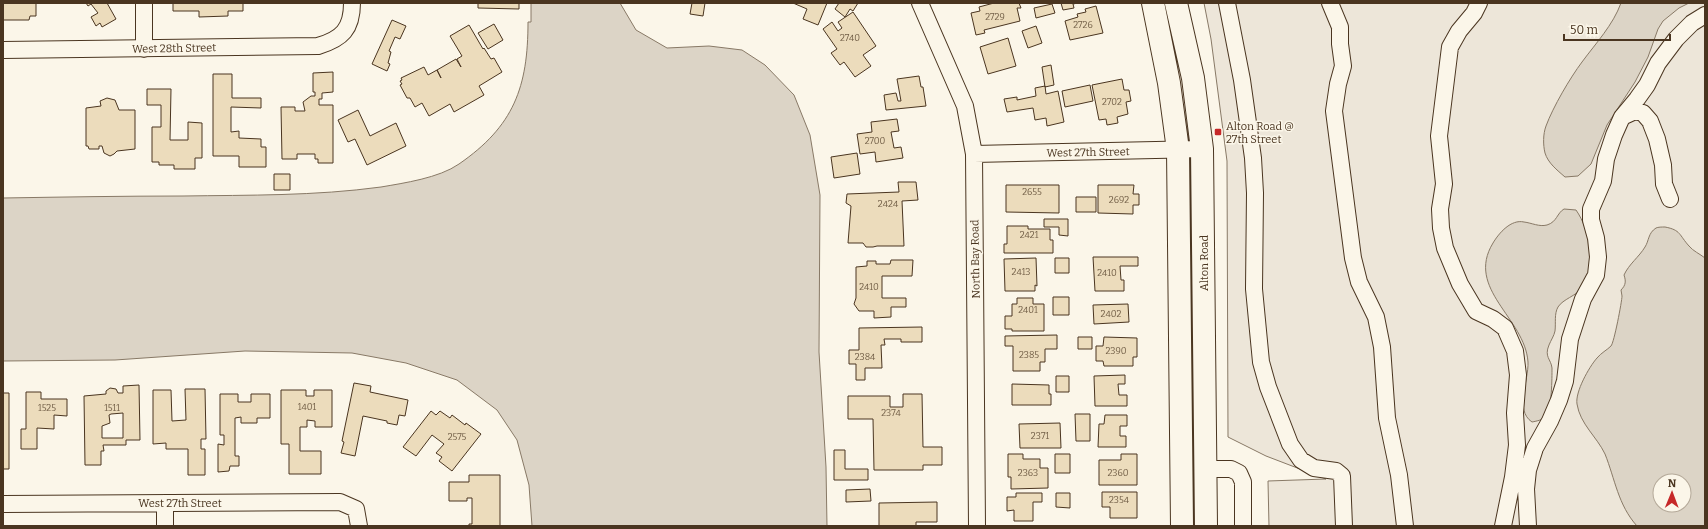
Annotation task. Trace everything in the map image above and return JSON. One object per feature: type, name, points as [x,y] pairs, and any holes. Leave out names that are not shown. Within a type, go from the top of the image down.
[{"type":"highway","points":[[1153,3],[1169,83],[1178,150],[1182,526]]},
{"type":"highway","name":"Alton Road","points":[[1176,3],[1177,15],[1193,78],[1202,149],[1206,526]]},
{"type":"street","points":[[144,3],[144,49]]},
{"type":"street","name":"West 28th Street","points":[[3,50],[318,46],[332,42],[343,35],[349,25],[352,13],[352,3]]},
{"type":"street","name":"North Bay Road","points":[[920,3],[965,106],[974,154],[977,526]]},
{"type":"street","points":[[1227,3],[1242,80],[1253,158],[1255,193],[1253,268],[1262,362],[1268,388],[1290,444],[1301,460],[1314,468],[1336,470],[1342,476],[1344,526]]},
{"type":"street","points":[[1330,3],[1340,27],[1340,44],[1343,66],[1338,84],[1334,111],[1353,258],[1359,282],[1376,317],[1382,348],[1387,418],[1398,475],[1405,526]]},
{"type":"street","points":[[1479,3],[1474,13],[1459,31],[1450,47],[1440,136],[1444,184],[1440,210],[1441,228],[1445,248],[1460,284],[1476,311],[1493,319],[1505,328],[1515,351],[1518,375],[1515,413],[1517,445],[1513,477],[1503,526]]},
{"type":"street","points":[[1528,526],[1526,489],[1528,470],[1536,448],[1559,400],[1565,381],[1570,339],[1583,299],[1596,275],[1598,257],[1596,238],[1591,220],[1591,209],[1603,181],[1606,159],[1614,135],[1622,117],[1637,99],[1658,64],[1676,39],[1692,22],[1705,15]]},
{"type":"street","points":[[1622,117],[1635,111],[1643,113],[1650,121],[1657,139],[1663,164],[1664,184],[1670,199]]},
{"type":"street","name":"West 27th Street","points":[[974,154],[1202,149]]},
{"type":"street","points":[[1205,469],[1231,469],[1239,473],[1243,482],[1243,526]]},
{"type":"street","name":"West 27th Street","points":[[3,504],[340,502],[356,509],[359,526]]},
{"type":"street","points":[[165,503],[165,526]]},
{"type":"shaded area","points":[[531,3],[620,3],[636,30],[667,48],[709,46],[742,50],[765,65],[794,95],[810,135],[820,195],[819,352],[826,467],[827,526],[532,526],[529,485],[517,440],[497,410],[457,380],[406,363],[352,353],[245,351],[115,360],[3,361],[3,198],[307,194],[381,187],[400,184],[442,173],[459,164],[478,150],[505,120],[514,103],[521,85],[525,66],[528,22],[531,22]]},
{"type":"shaded area","points":[[1204,3],[1705,3],[1705,526],[1269,526],[1268,481],[1326,479],[1266,456],[1228,437],[1227,161],[1211,39]]},
{"type":"shaded area","points":[[1621,3],[1689,3],[1679,8],[1663,21],[1658,29],[1648,57],[1635,82],[1607,125],[1591,164],[1578,176],[1565,177],[1546,157],[1544,132],[1553,110],[1567,84],[1614,19]]},
{"type":"shaded area","points":[[1564,209],[1576,210],[1581,218],[1590,249],[1590,270],[1587,280],[1582,288],[1558,307],[1555,331],[1547,352],[1552,368],[1551,393],[1548,412],[1545,417],[1532,422],[1527,417],[1523,402],[1528,369],[1524,346],[1517,331],[1491,289],[1486,275],[1486,260],[1493,243],[1502,231],[1510,225],[1519,222],[1527,222],[1538,225],[1547,225],[1553,222]]},
{"type":"shaded area","points":[[1659,227],[1670,228],[1677,231],[1691,248],[1705,258],[1705,526],[1637,526],[1621,501],[1605,454],[1585,424],[1577,404],[1580,387],[1590,367],[1600,355],[1611,346],[1621,306],[1621,290],[1625,283],[1624,275],[1645,247],[1651,232]]},
{"type":"building","points":[[3,3],[36,3],[36,16],[30,16],[29,20],[3,20]]},
{"type":"building","points":[[86,3],[107,3],[116,19],[102,27],[100,23],[96,26],[91,17],[98,13],[91,4],[88,6]]},
{"type":"building","points":[[173,3],[243,3],[243,11],[228,11],[228,16],[199,17],[199,11],[173,11]]},
{"type":"building","points":[[478,3],[519,3],[519,9],[478,8]]},
{"type":"building","points":[[692,3],[705,3],[703,16],[690,14]]},
{"type":"building","points":[[793,3],[827,3],[818,25],[803,19],[807,9]]},
{"type":"building","points":[[839,3],[858,3],[853,11],[850,9],[845,17],[835,9]]},
{"type":"building","points":[[994,3],[1019,3],[1021,8],[1017,8],[1020,21],[984,30],[985,33],[976,35],[971,13],[980,11],[979,7]]},
{"type":"building","points":[[1061,3],[1078,3],[1073,4],[1074,8],[1063,10]]},
{"type":"building","points":[[1052,4],[1055,13],[1036,18],[1034,8]]},
{"type":"building","points":[[1096,6],[1103,33],[1070,40],[1065,21],[1078,17],[1077,14],[1086,12],[1085,9]]},
{"type":"building","points":[[853,12],[876,46],[863,55],[871,66],[855,77],[844,62],[840,65],[831,53],[837,49],[823,29],[832,22],[838,31],[842,28],[838,22]]},
{"type":"building","points":[[392,20],[406,26],[400,39],[395,37],[389,51],[391,52],[388,63],[390,64],[387,71],[372,64]]},
{"type":"building","points":[[494,24],[503,40],[488,49],[478,33]]},
{"type":"building","points":[[469,25],[483,49],[484,48],[491,59],[494,58],[502,72],[479,86],[484,95],[454,112],[450,104],[429,116],[422,103],[415,107],[410,98],[407,98],[400,85],[402,84],[400,81],[402,80],[401,78],[424,67],[428,75],[456,59],[461,67],[457,59],[462,56],[450,36]]},
{"type":"building","points":[[1036,26],[1042,43],[1028,48],[1022,31]]},
{"type":"building","points":[[1008,38],[1016,66],[988,74],[980,47]]},
{"type":"building","points":[[1051,65],[1054,85],[1045,87],[1042,67]]},
{"type":"building","points":[[333,72],[333,92],[322,93],[322,99],[319,99],[319,105],[333,105],[333,163],[318,163],[318,159],[315,159],[315,154],[297,154],[297,159],[282,159],[281,107],[295,107],[295,111],[305,111],[303,102],[311,96],[315,96],[315,92],[313,92],[313,73]]},
{"type":"building","points":[[213,74],[232,74],[232,98],[261,98],[261,108],[231,107],[231,132],[239,131],[239,138],[261,139],[261,147],[266,147],[266,167],[239,167],[239,156],[213,156]]},
{"type":"building","points":[[919,76],[921,87],[923,87],[926,106],[886,110],[884,95],[896,93],[898,101],[901,101],[897,79]]},
{"type":"building","points":[[1122,79],[1124,90],[1129,90],[1131,101],[1126,102],[1128,114],[1117,117],[1118,123],[1107,125],[1106,119],[1099,120],[1092,85]]},
{"type":"building","points":[[1090,85],[1093,101],[1065,107],[1062,91]]},
{"type":"building","points":[[1045,86],[1046,94],[1058,91],[1064,122],[1047,126],[1046,118],[1035,120],[1033,108],[1007,112],[1004,99],[1017,97],[1017,100],[1036,96],[1035,88]]},
{"type":"building","points":[[147,89],[171,89],[170,140],[188,140],[188,122],[202,123],[202,158],[195,158],[195,169],[174,169],[174,165],[159,165],[159,162],[152,162],[152,127],[161,127],[161,105],[147,105]]},
{"type":"building","points":[[107,98],[115,100],[119,110],[135,110],[135,149],[117,151],[110,156],[104,153],[102,146],[99,146],[99,149],[89,149],[88,146],[86,146],[86,108],[101,106],[100,101]]},
{"type":"building","points":[[358,110],[370,136],[396,123],[406,146],[367,165],[355,139],[348,142],[338,120]]},
{"type":"building","points":[[897,119],[899,131],[891,132],[894,148],[901,147],[903,158],[876,162],[875,152],[860,154],[857,134],[872,132],[871,122]]},
{"type":"building","points":[[857,153],[860,174],[834,178],[831,157]]},
{"type":"building","points":[[274,174],[290,174],[290,190],[274,190]]},
{"type":"building","points":[[898,182],[916,182],[918,200],[902,201],[904,246],[866,247],[863,243],[848,243],[851,206],[846,203],[847,194],[899,192]]},
{"type":"building","points":[[1006,185],[1059,185],[1059,213],[1006,212]]},
{"type":"building","points":[[1098,185],[1134,185],[1133,194],[1139,194],[1139,205],[1133,205],[1133,214],[1098,213]]},
{"type":"building","points":[[1076,197],[1096,197],[1096,212],[1076,212]]},
{"type":"building","points":[[1044,219],[1068,219],[1068,236],[1059,235],[1059,227],[1044,227]]},
{"type":"building","points":[[1007,226],[1028,226],[1028,229],[1050,229],[1050,240],[1053,240],[1053,253],[1004,253],[1004,244],[1007,244]]},
{"type":"building","points":[[1093,257],[1138,257],[1138,266],[1120,266],[1121,280],[1124,280],[1124,291],[1095,291]]},
{"type":"building","points":[[1036,258],[1037,286],[1035,285],[1035,291],[1005,291],[1004,259]]},
{"type":"building","points":[[1055,258],[1069,258],[1069,273],[1055,273]]},
{"type":"building","points":[[891,260],[913,260],[912,276],[882,276],[882,298],[906,298],[906,307],[891,307],[891,317],[874,318],[874,311],[859,311],[854,304],[856,298],[856,267],[867,266],[867,261],[876,261],[876,264],[890,264]]},
{"type":"building","points":[[1053,297],[1069,297],[1069,315],[1053,315]]},
{"type":"building","points":[[1017,298],[1033,298],[1033,304],[1044,304],[1044,331],[1012,331],[1012,329],[1005,329],[1005,316],[1012,316],[1012,304],[1017,304]]},
{"type":"building","points":[[1128,304],[1129,322],[1094,324],[1093,305]]},
{"type":"building","points":[[922,327],[922,342],[901,342],[901,339],[884,339],[885,345],[881,345],[882,368],[865,368],[865,380],[856,380],[856,364],[849,364],[849,350],[859,350],[859,328]]},
{"type":"building","points":[[1057,335],[1057,349],[1045,349],[1045,362],[1040,362],[1040,371],[1013,371],[1013,346],[1005,346],[1005,336]]},
{"type":"building","points":[[1078,337],[1092,337],[1092,349],[1078,349]]},
{"type":"building","points":[[1104,337],[1137,338],[1137,357],[1133,357],[1133,366],[1104,366],[1103,361],[1096,361],[1096,346],[1103,346]]},
{"type":"building","points":[[1125,375],[1125,384],[1118,384],[1119,395],[1127,395],[1127,406],[1095,406],[1094,376]]},
{"type":"building","points":[[1056,376],[1069,376],[1069,392],[1056,392]]},
{"type":"building","points":[[354,383],[371,386],[370,392],[408,400],[405,416],[399,415],[397,425],[387,423],[387,421],[363,416],[355,456],[341,453],[344,442],[342,441]]},
{"type":"building","points":[[1012,384],[1049,385],[1051,405],[1012,405]]},
{"type":"building","points":[[139,385],[140,440],[126,440],[126,445],[103,445],[104,451],[101,451],[101,465],[85,465],[84,396],[106,394],[106,391],[110,388],[116,389],[118,393],[123,393],[123,386]],"holes":[[[123,413],[123,438],[102,438],[102,426],[110,423],[109,415]]]},
{"type":"building","points":[[185,389],[205,389],[206,439],[201,439],[201,449],[205,449],[205,475],[188,475],[188,449],[166,449],[166,443],[153,444],[153,390],[171,390],[172,421],[186,420]]},
{"type":"building","points":[[281,390],[306,390],[306,396],[314,396],[314,390],[332,390],[332,427],[315,427],[315,421],[307,420],[307,427],[300,427],[300,451],[321,451],[321,474],[289,474],[289,444],[281,444]]},
{"type":"building","points":[[26,392],[41,392],[41,399],[67,399],[67,416],[54,415],[54,429],[37,428],[37,449],[21,449],[21,429],[26,429]]},
{"type":"building","points":[[3,393],[9,393],[9,469],[3,469]]},
{"type":"building","points":[[220,394],[238,394],[238,402],[251,402],[251,394],[270,394],[270,418],[257,418],[257,423],[241,423],[241,417],[235,418],[235,456],[239,456],[239,466],[230,466],[229,471],[218,472],[218,444],[224,445],[224,435],[220,435]]},
{"type":"building","points":[[903,394],[922,394],[923,447],[942,447],[942,465],[923,465],[923,470],[874,470],[873,419],[848,419],[848,396],[890,396],[890,407],[903,407]]},
{"type":"building","points":[[431,411],[436,415],[440,411],[450,418],[452,415],[465,425],[466,423],[481,434],[452,471],[439,461],[442,457],[436,453],[444,444],[432,435],[416,456],[403,447]]},
{"type":"building","points":[[1075,414],[1090,414],[1090,441],[1076,441]]},
{"type":"building","points":[[1105,415],[1127,415],[1127,426],[1120,426],[1120,436],[1126,436],[1126,447],[1098,447],[1099,424],[1104,424]]},
{"type":"building","points":[[1060,423],[1061,448],[1020,448],[1019,424]]},
{"type":"building","points":[[834,450],[845,450],[845,469],[868,469],[868,480],[834,480]]},
{"type":"building","points":[[1008,454],[1023,454],[1023,459],[1040,459],[1040,468],[1048,468],[1048,488],[1011,489],[1011,477],[1008,477]]},
{"type":"building","points":[[1055,454],[1070,454],[1070,473],[1055,473]]},
{"type":"building","points":[[1121,454],[1137,454],[1137,485],[1099,485],[1099,460],[1121,460]]},
{"type":"building","points":[[469,475],[500,475],[500,526],[469,526],[469,524],[472,524],[472,498],[467,498],[467,501],[449,501],[449,482],[469,482]]},
{"type":"building","points":[[870,489],[871,501],[846,502],[846,490]]},
{"type":"building","points":[[1102,492],[1137,492],[1137,518],[1110,518],[1110,507],[1102,507]]},
{"type":"building","points":[[1016,493],[1042,493],[1042,502],[1033,502],[1033,521],[1014,521],[1014,510],[1007,511],[1007,497],[1016,497]]},
{"type":"building","points":[[1056,493],[1070,493],[1070,508],[1056,507]]},
{"type":"building","points":[[937,502],[937,522],[916,522],[916,526],[879,526],[879,503]]},
{"type":"place","name":"Alton Road @ 27th Street","points":[[1218,132]]}]
